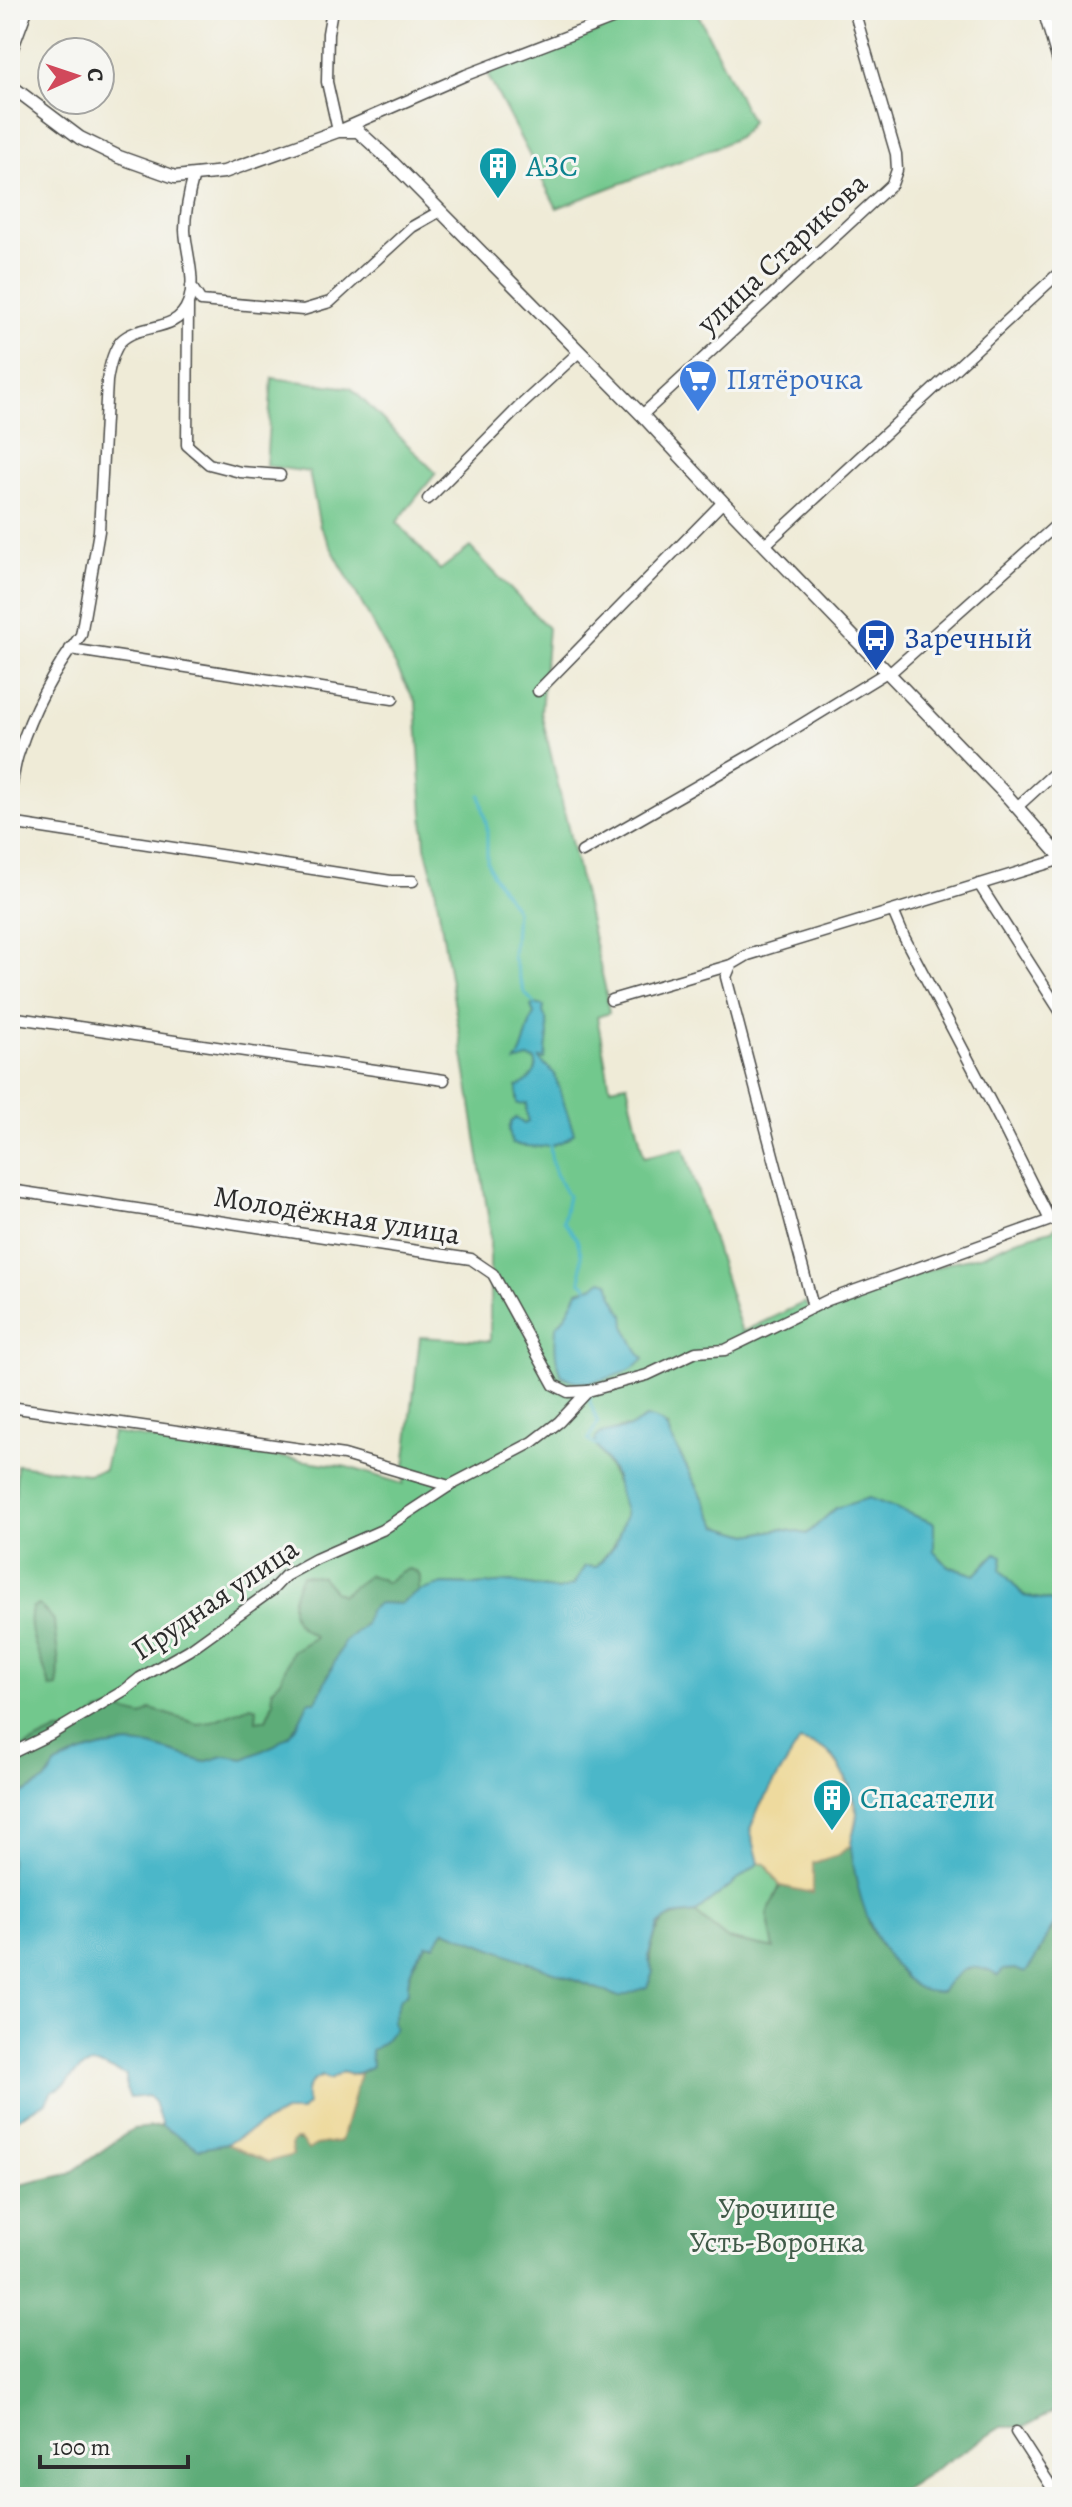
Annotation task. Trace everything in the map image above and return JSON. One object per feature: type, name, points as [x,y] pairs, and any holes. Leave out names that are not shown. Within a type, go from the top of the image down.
[{"type":"street","points":[[10,56],[27,10]]},
{"type":"street","points":[[332,10],[327,82],[338,131]]},
{"type":"street","points":[[10,83],[80,138],[119,157],[175,177],[224,172],[338,131],[466,75],[635,10]]},
{"type":"street","name":"улица Старикова","points":[[642,415],[892,184],[897,170],[896,154],[854,10]]},
{"type":"street","points":[[1043,10],[1062,75]]},
{"type":"street","points":[[338,131],[358,131],[440,211],[642,415],[1017,807],[1062,858],[748,955],[731,965],[611,1000]]},
{"type":"street","points":[[194,175],[187,201],[185,230],[191,286],[188,304],[187,445],[209,464],[240,472],[280,475]]},
{"type":"street","points":[[191,286],[201,301],[303,310],[330,302],[412,227],[440,211]]},
{"type":"street","points":[[765,545],[1062,270]]},
{"type":"street","points":[[10,795],[18,755],[30,720],[81,635],[99,531],[107,381],[111,360],[119,343],[130,334],[165,325],[180,317],[188,304]]},
{"type":"street","points":[[428,499],[519,407],[579,352]]},
{"type":"street","points":[[538,691],[723,502]]},
{"type":"street","points":[[582,852],[888,673],[1062,520]]},
{"type":"street","points":[[70,649],[393,699]]},
{"type":"street","points":[[1017,807],[1062,766]]},
{"type":"street","points":[[10,823],[391,881],[413,881]]},
{"type":"street","points":[[979,884],[1062,1014]]},
{"type":"street","points":[[893,911],[1050,1220]]},
{"type":"street","points":[[731,965],[726,977],[813,1307]]},
{"type":"street","points":[[10,1017],[444,1080]]},
{"type":"street","name":"Молодёжная улица","points":[[10,1190],[471,1259],[493,1274],[554,1385],[568,1392],[588,1391]]},
{"type":"street","points":[[10,1407],[344,1455],[449,1486],[533,1442],[559,1422],[588,1391],[647,1375],[696,1352],[725,1350],[813,1307],[1062,1216]]},
{"type":"street","name":"Прудная улица","points":[[10,1754],[63,1727],[189,1650],[271,1591],[285,1576],[382,1530],[449,1486]]},
{"type":"street","points":[[1016,2432],[1058,2492]]},
{"type":"green space","points":[[655,10],[696,10],[751,121],[741,134],[729,142],[557,208],[488,76],[493,71]]},
{"type":"green space","points":[[272,378],[351,388],[436,473],[397,522],[440,570],[470,547],[548,628],[541,712],[605,987],[609,1013],[597,1017],[610,1087],[627,1084],[644,1157],[684,1148],[742,1332],[805,1302],[810,1313],[897,1275],[917,1274],[983,1255],[1062,1223],[1062,1607],[1052,1601],[1024,1596],[1001,1570],[975,1575],[948,1566],[934,1551],[836,1508],[807,1534],[781,1529],[749,1535],[718,1526],[667,1426],[646,1418],[631,1427],[620,1428],[596,1445],[619,1490],[625,1517],[610,1550],[596,1567],[585,1566],[573,1586],[558,1590],[511,1582],[443,1584],[298,1724],[10,1801],[10,1497],[15,1497],[17,1465],[87,1474],[104,1470],[112,1433],[348,1467],[403,1484],[420,1337],[490,1341],[490,1229],[434,881],[425,846],[416,703],[320,527],[309,472],[266,466]]},
{"type":"green space","points":[[409,1569],[420,1576],[420,1591],[400,1604],[379,1603],[365,1624],[344,1642],[316,1701],[309,1702],[298,1724],[275,1745],[244,1759],[224,1756],[204,1762],[151,1746],[128,1744],[104,1747],[56,1765],[45,1781],[10,1801],[10,1754],[58,1731],[75,1730],[91,1724],[94,1715],[106,1710],[142,1716],[151,1709],[198,1724],[251,1706],[257,1708],[256,1721],[266,1719],[273,1703],[272,1690],[281,1679],[292,1651],[315,1637],[300,1627],[293,1613],[293,1600],[302,1575],[321,1576],[335,1592],[342,1595],[369,1575],[386,1583]]},
{"type":"green space","points":[[39,1605],[54,1620],[59,1662],[57,1687],[50,1688],[33,1639],[32,1608]]},
{"type":"green space","name":"Урочище Усть-Воронка","points":[[851,1845],[869,1924],[880,1945],[905,1978],[941,1992],[966,1969],[980,1968],[998,1975],[1002,1970],[1015,1969],[1039,1954],[1041,1944],[1062,1917],[1062,2407],[1024,2427],[1001,2427],[892,2497],[10,2497],[10,2256],[15,2252],[10,2187],[69,2174],[133,2129],[162,2126],[199,2149],[226,2144],[268,2162],[295,2140],[316,2145],[341,2141],[360,2073],[372,2066],[371,2051],[384,2041],[400,1999],[408,1992],[415,1960],[427,1944],[434,1945],[445,1930],[619,1997],[653,1972],[650,1955],[657,1931],[664,1921],[674,1916],[695,1913],[727,1939],[774,1949],[767,1914],[780,1886],[813,1893],[813,1863],[838,1855]]},
{"type":"green space","points":[[759,1863],[766,1864],[780,1886],[767,1914],[775,1949],[727,1939],[695,1913]]},
{"type":"sand","points":[[800,1740],[827,1750],[843,1772],[857,1813],[851,1845],[838,1855],[813,1863],[813,1893],[780,1886],[766,1864],[759,1863],[750,1829],[759,1807]]},
{"type":"sand","points":[[342,2072],[350,2075],[360,2073],[341,2141],[316,2145],[308,2150],[300,2140],[295,2140],[291,2145],[293,2155],[268,2162],[226,2144],[305,2101],[307,2088],[315,2080],[323,2076],[329,2080]]},
{"type":"water","points":[[531,1006],[544,1006],[547,1022],[545,1059],[540,1058],[554,1073],[574,1133],[553,1145],[537,1147],[512,1144],[509,1130],[516,1118],[524,1124],[529,1121],[527,1103],[517,1104],[517,1087],[532,1076],[536,1064],[535,1060],[528,1058],[516,1062],[534,1014]]},
{"type":"water","points":[[602,1280],[609,1282],[624,1315],[625,1326],[644,1359],[632,1369],[614,1376],[577,1382],[561,1375],[556,1357],[556,1326],[566,1315],[578,1291]]},
{"type":"water","points":[[646,1418],[661,1422],[666,1428],[718,1526],[749,1535],[781,1529],[807,1534],[836,1508],[869,1498],[934,1523],[934,1551],[948,1566],[975,1575],[996,1553],[1003,1556],[1001,1570],[1024,1596],[1052,1601],[1062,1607],[1062,1917],[1025,1973],[1015,1969],[1003,1970],[998,1976],[980,1968],[966,1969],[941,1992],[920,1989],[906,1978],[878,1941],[860,1896],[851,1848],[857,1812],[847,1780],[828,1752],[800,1741],[759,1807],[750,1829],[759,1863],[695,1913],[672,1916],[658,1925],[648,1957],[653,1972],[647,1987],[619,1997],[445,1930],[434,1945],[427,1944],[415,1960],[408,1992],[400,1999],[392,2021],[395,2028],[385,2041],[371,2051],[372,2066],[361,2072],[342,2072],[329,2080],[322,2076],[313,2081],[306,2090],[307,2105],[300,2112],[284,2112],[226,2144],[199,2149],[162,2126],[154,2102],[148,2096],[130,2098],[126,2075],[95,2065],[77,2072],[63,2086],[52,2091],[46,2102],[10,2122],[10,1801],[45,1781],[56,1765],[104,1747],[128,1744],[151,1746],[204,1762],[224,1756],[244,1759],[275,1745],[298,1724],[309,1701],[316,1701],[344,1642],[365,1624],[368,1611],[379,1603],[400,1604],[420,1591],[443,1584],[511,1582],[558,1590],[573,1586],[585,1566],[596,1567],[615,1545],[626,1515],[613,1471],[595,1439],[600,1434],[631,1427]]},
{"type":"waterway","points":[[480,795],[487,827],[487,861],[493,876],[516,910],[513,957],[524,992],[535,1004]]},
{"type":"waterway","points":[[550,1145],[555,1172],[568,1196],[563,1221],[577,1239],[581,1254],[581,1282],[587,1287]]},
{"type":"waterway","points":[[588,1382],[590,1402],[598,1423],[588,1440],[596,1445]]},
{"type":"place","name":"АЗС","points":[[498,200]]},
{"type":"place","name":"Пятёрочка","points":[[698,413]]},
{"type":"place","name":"Заречный","points":[[876,672]]},
{"type":"place","name":"Спасатели","points":[[832,1832]]}]
